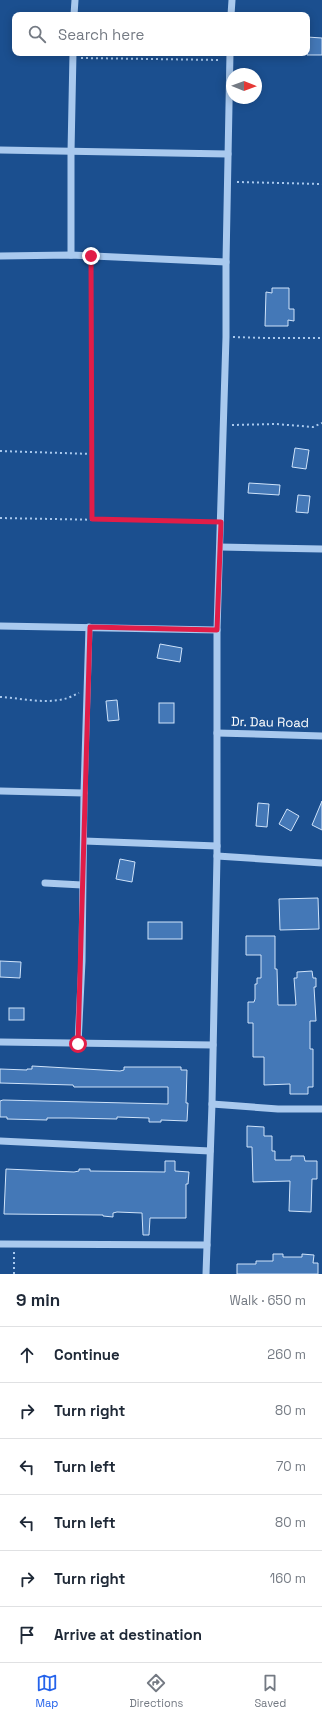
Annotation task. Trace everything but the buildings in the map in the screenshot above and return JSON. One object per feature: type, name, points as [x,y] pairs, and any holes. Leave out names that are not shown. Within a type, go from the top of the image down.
[{"type":"street","points":[[74,0],[74,12]]},
{"type":"street","points":[[231,12],[232,0]]},
{"type":"street","points":[[71,255],[73,56]]},
{"type":"street","points":[[206,1274],[212,1104],[217,856],[217,630],[226,337],[227,182],[230,57]]},
{"type":"street","points":[[0,150],[228,154]]},
{"type":"street","points":[[0,256],[71,255],[226,262]]},
{"type":"street","points":[[220,547],[322,549]]},
{"type":"street","points":[[0,626],[217,630]]},
{"type":"street","points":[[78,1044],[82,961],[84,793],[90,627]]},
{"type":"street","name":"Dr. Dau Road","points":[[218,733],[322,736]]},
{"type":"street","points":[[0,791],[84,793]]},
{"type":"street","points":[[84,841],[217,846]]},
{"type":"street","points":[[217,856],[322,863]]},
{"type":"street","points":[[45,883],[82,885]]},
{"type":"street","points":[[0,1042],[213,1045]]},
{"type":"street","points":[[212,1104],[278,1109],[322,1110]]},
{"type":"street","points":[[0,1141],[210,1152]]},
{"type":"street","points":[[0,1244],[207,1245]]},
{"type":"path","points":[[152,56],[230,57]]},
{"type":"path","points":[[227,182],[322,184]]},
{"type":"path","points":[[91,256],[92,519]]},
{"type":"path","points":[[226,337],[322,338]]},
{"type":"path","points":[[223,425],[276,424],[313,427],[322,423]]},
{"type":"path","points":[[0,451],[92,454]]},
{"type":"path","points":[[0,518],[221,522]]},
{"type":"path","points":[[0,697],[40,701],[58,700],[88,690]]},
{"type":"path","points":[[14,1244],[14,1274]]},
{"type":"route","points":[[78,1044],[82,961],[84,793],[90,627],[217,630],[221,522],[92,519],[91,256]]}]
